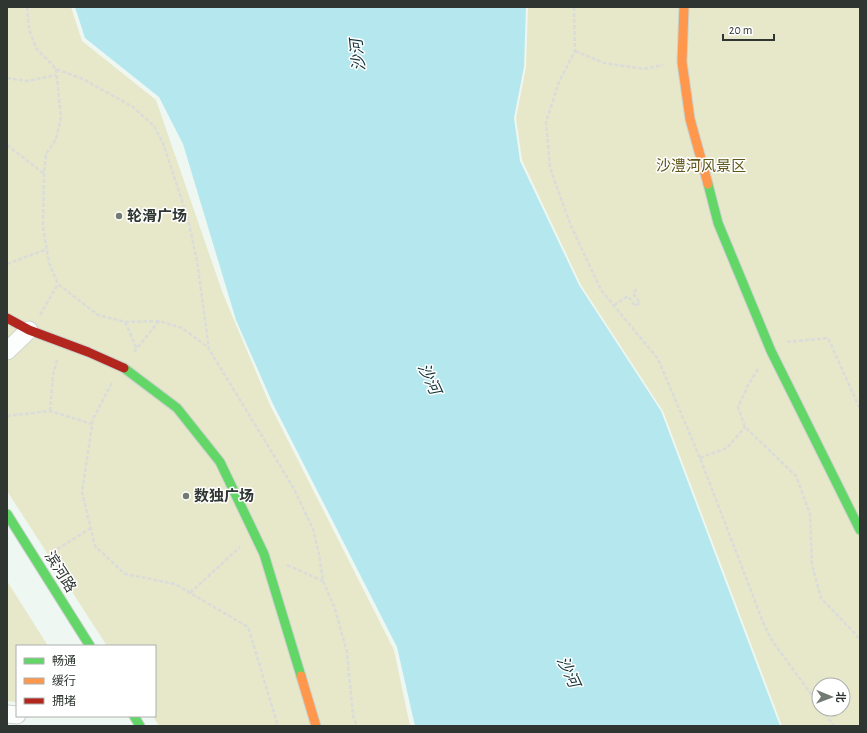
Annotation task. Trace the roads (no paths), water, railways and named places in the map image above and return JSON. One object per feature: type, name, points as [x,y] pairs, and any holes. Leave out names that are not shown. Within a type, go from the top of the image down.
[{"type":"street","points":[[684,7],[682,62],[690,119],[718,223],[771,350],[860,530]]},
{"type":"street","points":[[7,318],[29,330],[121,366],[177,408],[220,462],[264,554],[316,726]]},
{"type":"street","points":[[7,351],[29,330]]},
{"type":"street","name":"滨河路","points":[[7,514],[89,645]]},
{"type":"street","points":[[135,717],[140,726]]},
{"type":"water","name":"沙河","points":[[75,7],[526,7],[524,67],[514,118],[520,161],[579,285],[661,411],[780,726],[415,726],[397,647],[273,404],[236,320],[183,144],[159,97],[85,38]]},
{"type":"place","name":"轮滑广场","points":[[119,216]]},
{"type":"place","name":"数独广场","points":[[186,496]]},
{"type":"park label","name":"沙澧河风景区","points":[[701,166]]}]
